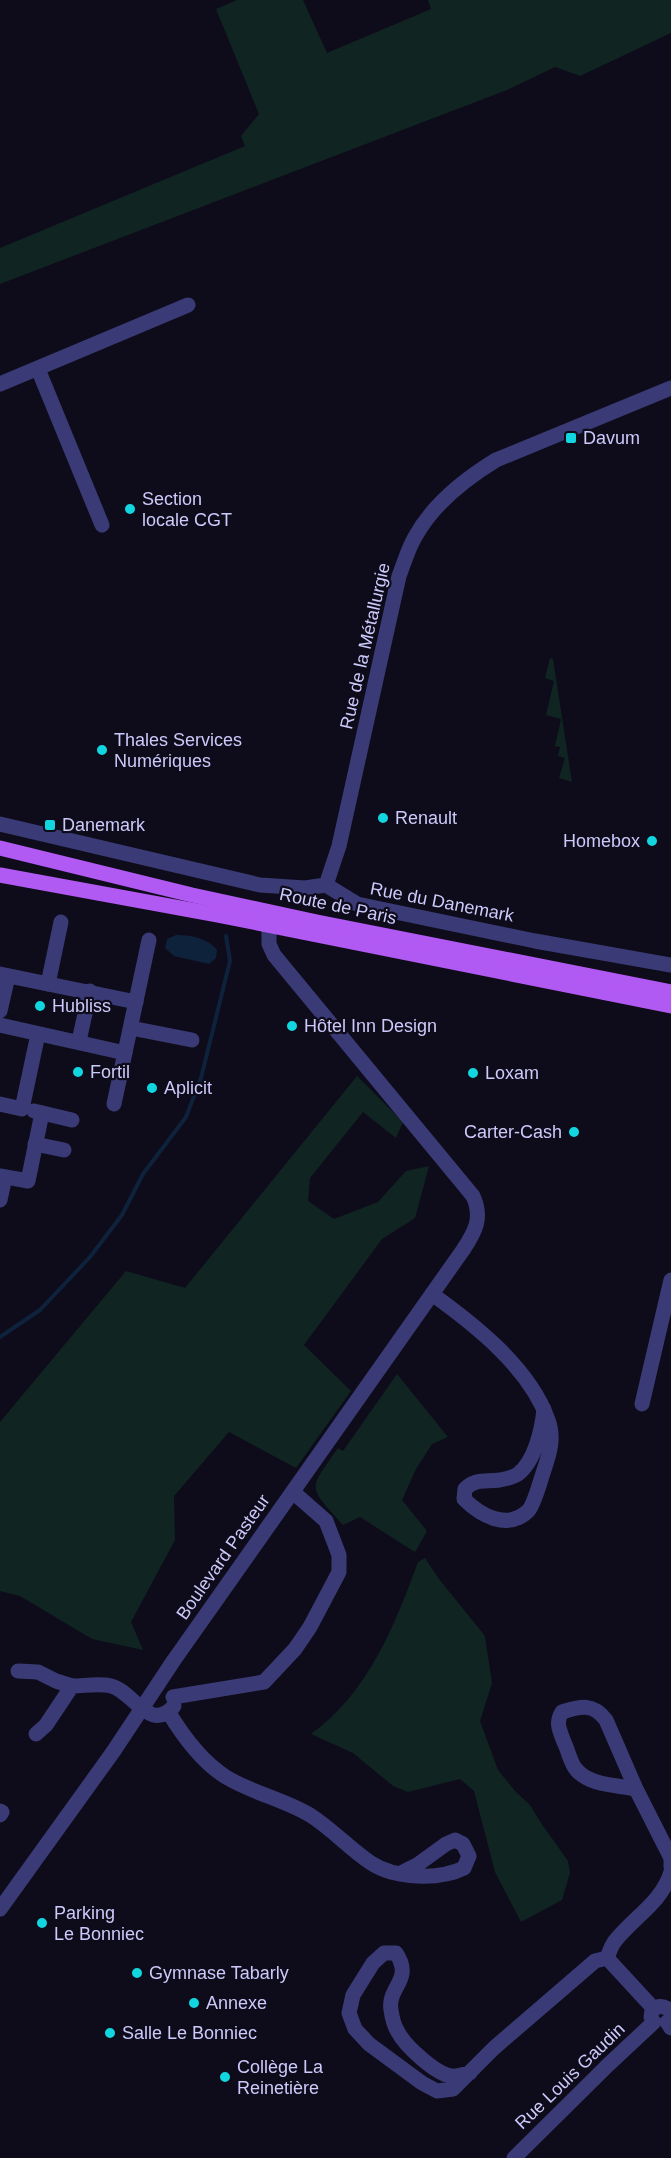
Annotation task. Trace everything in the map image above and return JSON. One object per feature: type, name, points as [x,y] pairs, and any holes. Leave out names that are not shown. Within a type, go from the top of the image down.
[{"type":"main road","name":"Route de Paris","points":[[0,848],[192,895],[317,922],[671,992]]},
{"type":"main road","name":"Route de Paris","points":[[0,875],[671,1006]]},
{"type":"street","points":[[0,384],[188,305]]},
{"type":"street","points":[[38,369],[102,525]]},
{"type":"street","name":"Rue de la Métallurgie","points":[[326,885],[339,846],[399,576],[415,536],[445,498],[470,476],[496,460],[671,388]]},
{"type":"street","points":[[0,824],[260,885],[305,888],[326,885]]},
{"type":"street","name":"Rue du Danemark","points":[[326,885],[357,904],[671,965]]},
{"type":"street","points":[[48,984],[62,922]]},
{"type":"street","name":"Boulevard Pasteur","points":[[0,1909],[113,1752],[141,1708],[432,1294],[477,1226],[478,1207],[473,1196],[274,955],[268,944],[269,926]]},
{"type":"street","points":[[114,1104],[149,940]]},
{"type":"street","points":[[0,1011],[4,975],[136,1002]]},
{"type":"street","points":[[79,1041],[90,991]]},
{"type":"street","points":[[0,1025],[125,1053]]},
{"type":"street","points":[[131,1028],[192,1040]]},
{"type":"street","points":[[22,1108],[38,1034]]},
{"type":"street","points":[[0,1104],[72,1120]]},
{"type":"street","points":[[3,1201],[3,1176],[28,1181],[42,1113]]},
{"type":"street","points":[[35,1144],[64,1150]]},
{"type":"street","points":[[642,1404],[671,1280]]},
{"type":"street","points":[[432,1294],[483,1333],[514,1364],[544,1409],[549,1421],[552,1445],[529,1510],[516,1519],[497,1520],[475,1510],[464,1499],[465,1488],[472,1482],[501,1479],[517,1474],[529,1459],[542,1432],[544,1409]]},
{"type":"street","points":[[173,1697],[264,1682],[289,1656],[310,1627],[339,1572],[339,1555],[326,1521],[293,1492]]},
{"type":"street","points":[[18,1671],[38,1671],[56,1681],[72,1686],[112,1686],[150,1714],[161,1715],[169,1713],[174,1706],[173,1697],[160,1681]]},
{"type":"street","points":[[36,1734],[46,1725],[72,1686]]},
{"type":"street","points":[[607,1958],[614,1942],[658,1897],[667,1884],[671,1858],[636,1789],[606,1720],[598,1711],[589,1707],[562,1712],[558,1718],[558,1727],[575,1768],[587,1778],[605,1784],[636,1789]]},
{"type":"street","points":[[169,1713],[205,1761],[227,1778],[309,1815],[373,1864],[399,1874]]},
{"type":"street","points":[[470,2073],[452,2077],[434,2069],[398,2033],[390,2007],[402,1977],[403,1964],[396,1953],[384,1953],[373,1964],[353,1995],[349,2013],[356,2029],[369,2044],[422,2083],[438,2091],[453,2089],[470,2073],[495,2048],[595,1961],[607,1958]]},
{"type":"street","points":[[607,1958],[664,2016]]},
{"type":"street","name":"Rue Louis Gaudin","points":[[514,2158],[608,2065],[664,2016]]},
{"type":"green space","points":[[237,0],[303,0],[327,53],[431,9],[428,0],[671,0],[671,33],[580,76],[555,67],[507,90],[0,284],[0,248],[245,146],[241,136],[259,114],[216,9]]},
{"type":"green space","points":[[550,658],[553,659],[572,782],[559,778],[565,758],[558,756],[560,747],[555,746],[561,719],[546,715],[554,681],[545,678]]},
{"type":"green space","points":[[357,1076],[403,1122],[396,1138],[363,1112],[310,1178],[308,1201],[334,1219],[378,1202],[406,1171],[429,1166],[415,1218],[382,1239],[304,1345],[351,1391],[296,1468],[229,1432],[174,1496],[175,1540],[131,1622],[143,1650],[92,1639],[20,1596],[0,1591],[0,1422],[126,1271],[185,1288]]},
{"type":"green space","points":[[397,1374],[448,1437],[432,1444],[416,1469],[402,1500],[427,1531],[415,1552],[360,1517],[343,1525],[323,1502],[316,1488],[321,1473],[338,1448],[343,1451]]},
{"type":"green space","points":[[425,1558],[485,1636],[492,1683],[480,1721],[498,1770],[530,1805],[568,1861],[570,1873],[562,1900],[521,1922],[495,1872],[474,1791],[460,1779],[408,1792],[393,1786],[353,1753],[311,1734],[349,1699],[364,1678],[400,1610],[418,1562]]},
{"type":"water","points":[[176,935],[204,940],[217,950],[216,958],[209,964],[174,956],[165,948],[167,939]]},
{"type":"waterway","points":[[0,1337],[40,1310],[90,1257],[122,1215],[143,1174],[186,1117],[201,1078],[230,961],[226,936]]},
{"type":"place","name":"Davum","points":[[571,438]]},
{"type":"place","name":"Section locale CGT","points":[[130,509]]},
{"type":"place","name":"Thales Services Numériques","points":[[102,750]]},
{"type":"place","name":"Renault","points":[[383,818]]},
{"type":"place","name":"Danemark","points":[[50,825]]},
{"type":"place","name":"Homebox","points":[[652,841]]},
{"type":"place","name":"Hubliss","points":[[40,1006]]},
{"type":"place","name":"Hôtel Inn Design","points":[[292,1026]]},
{"type":"place","name":"Fortil","points":[[78,1072]]},
{"type":"place","name":"Loxam","points":[[473,1073]]},
{"type":"place","name":"Aplicit","points":[[152,1088]]},
{"type":"place","name":"Carter-Cash","points":[[574,1132]]},
{"type":"place","name":"Parking Le Bonniec","points":[[42,1923]]},
{"type":"place","name":"Gymnase Tabarly","points":[[137,1973]]},
{"type":"place","name":"Annexe","points":[[194,2003]]},
{"type":"place","name":"Salle Le Bonniec","points":[[110,2033]]},
{"type":"place","name":"Collège La Reinetière","points":[[225,2077]]}]
